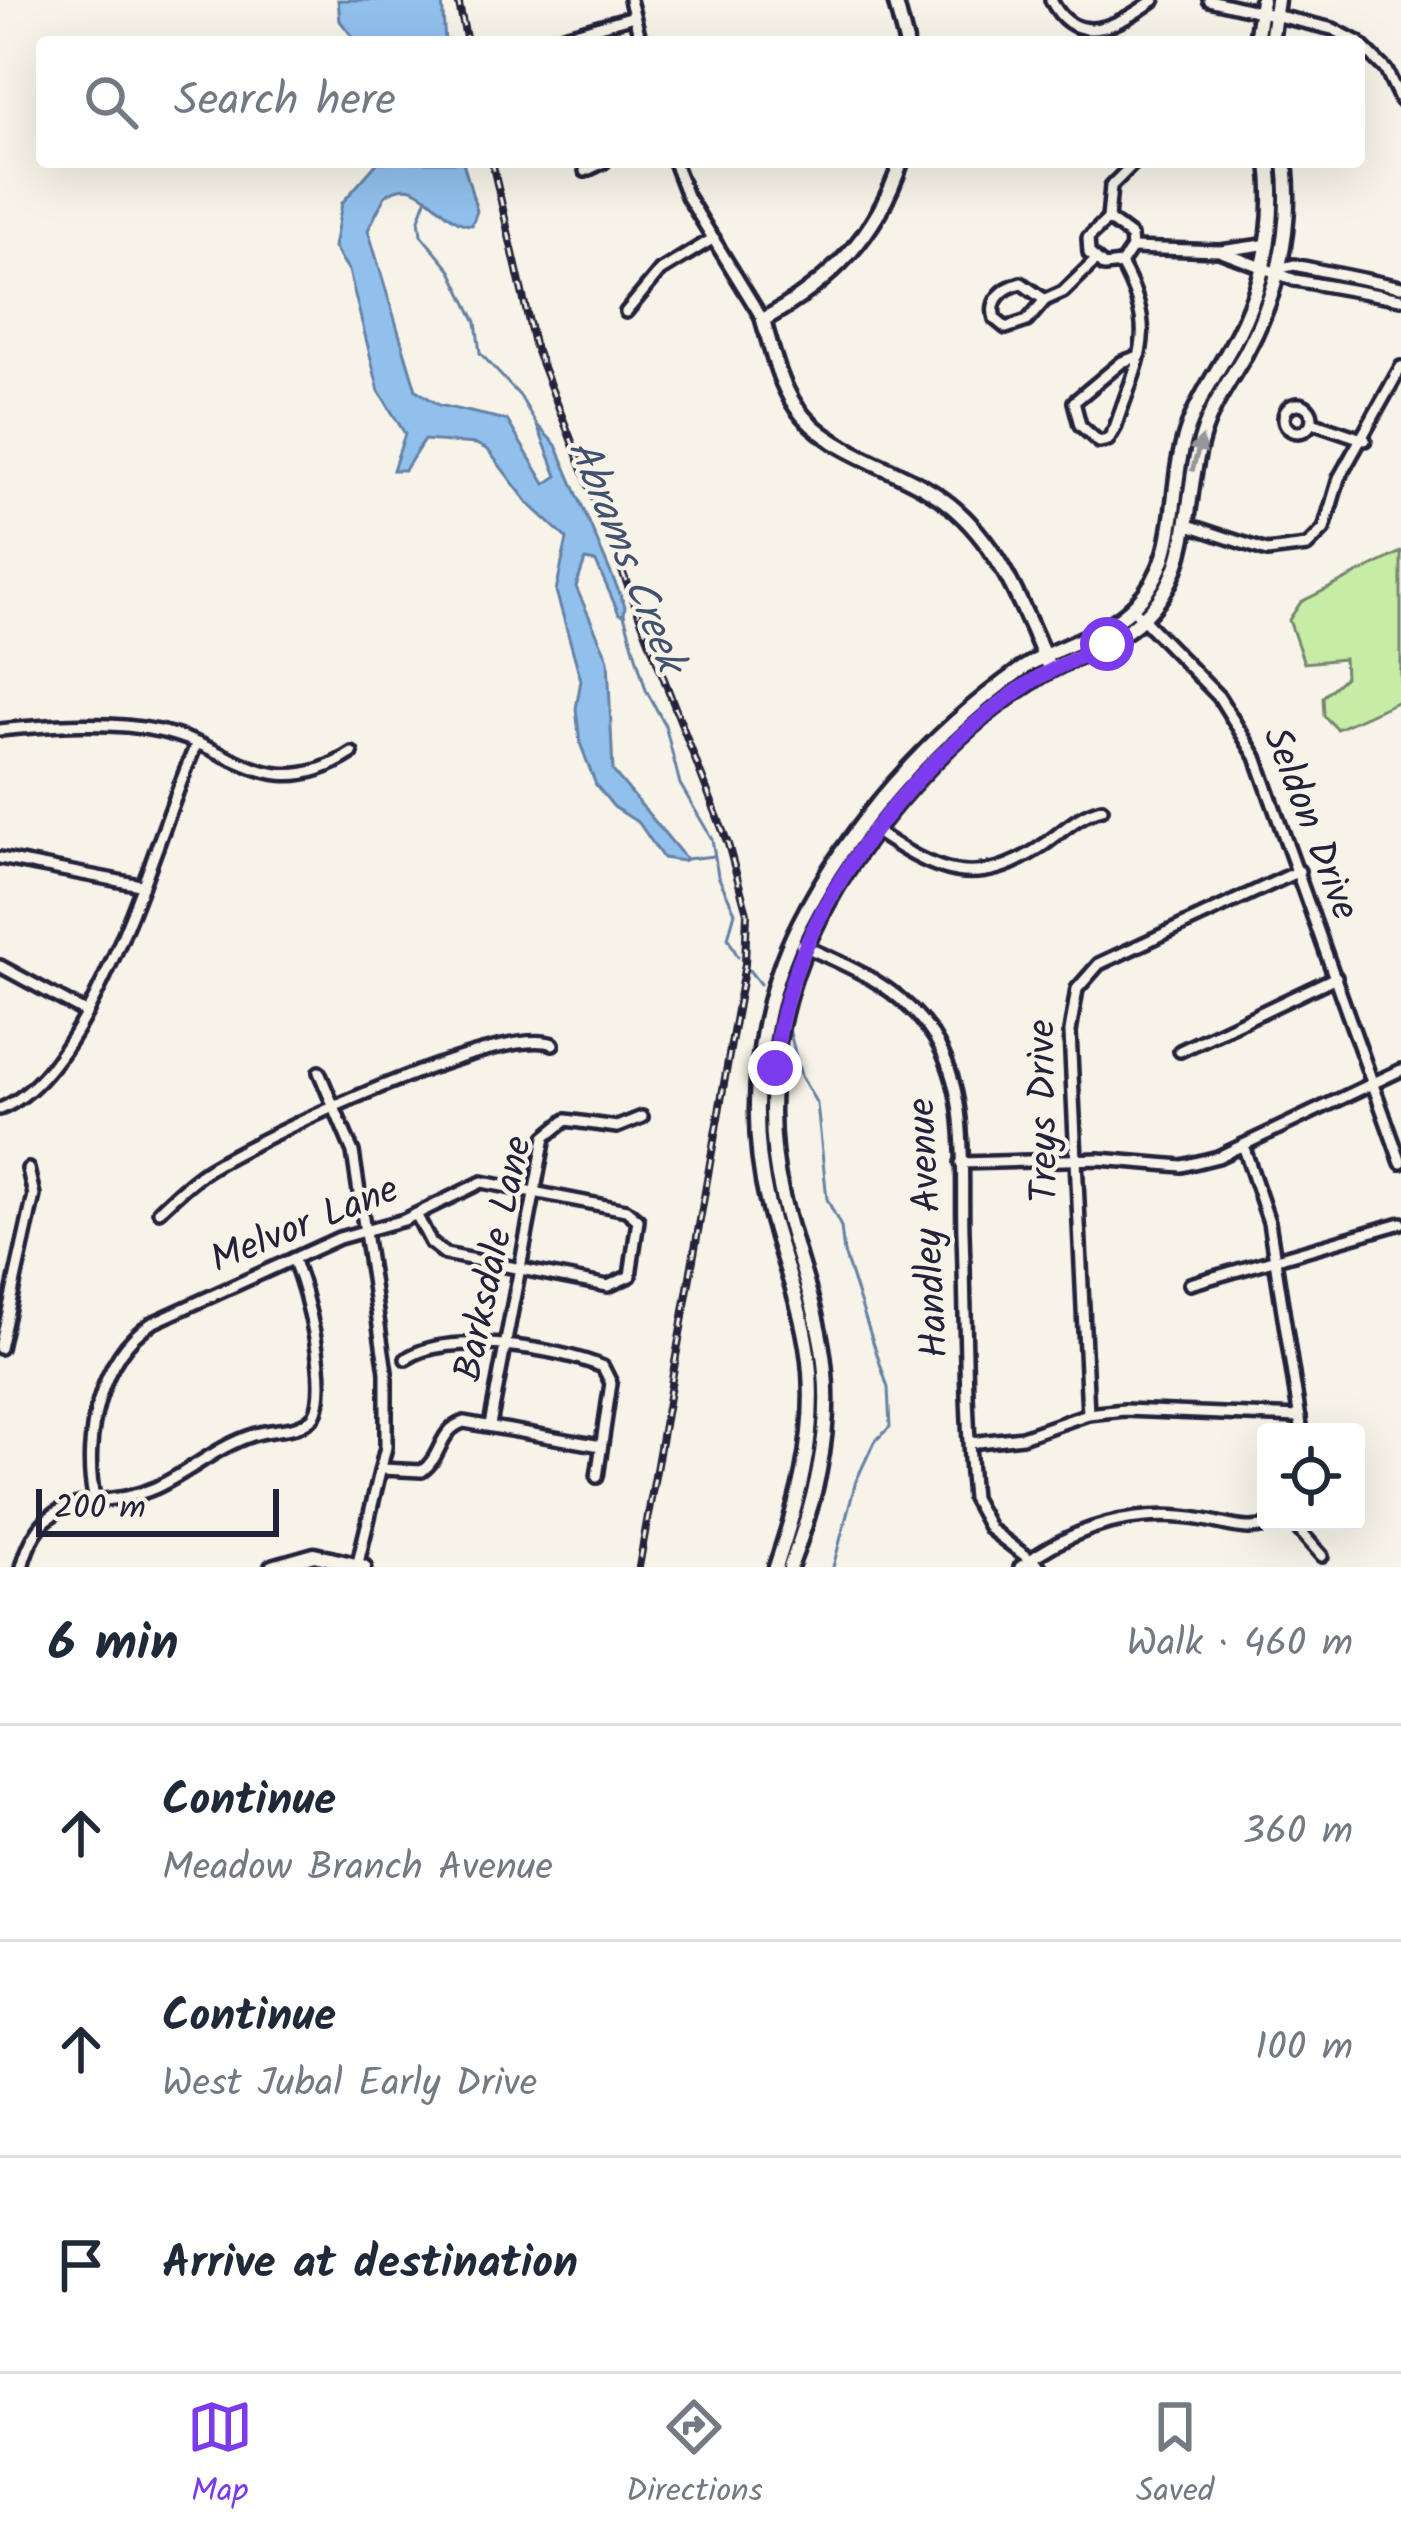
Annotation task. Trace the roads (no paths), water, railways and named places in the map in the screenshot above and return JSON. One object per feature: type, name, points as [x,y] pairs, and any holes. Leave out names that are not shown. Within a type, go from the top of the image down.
[{"type":"main road","points":[[895,0],[904,36]]},
{"type":"main road","points":[[1264,10],[1277,0]]},
{"type":"main road","points":[[899,168],[879,215],[847,259],[806,294],[763,320],[782,383],[803,416],[845,448],[921,482],[973,525],[1007,577],[1050,670]]},
{"type":"main road","points":[[776,1567],[804,1480],[812,1406],[805,1334],[769,1209],[762,1160],[764,1033],[790,941],[862,823],[935,743],[1016,672],[1137,613],[1165,558],[1175,474],[1188,427],[1247,314],[1263,265],[1269,244],[1269,168]]},
{"type":"main road","points":[[790,1567],[814,1495],[825,1416],[821,1340],[781,1193],[777,1155],[778,1036],[805,947],[839,884],[875,832],[939,761],[1012,696],[1050,670],[1107,644],[1174,577],[1188,525],[1192,470],[1203,434],[1261,320],[1278,269],[1287,226],[1285,168]]},
{"type":"main road","points":[[272,1567],[314,1555],[360,1566]]},
{"type":"street","points":[[630,0],[639,36]]},
{"type":"street","points":[[1051,0],[1064,19],[1092,31],[1119,24],[1154,0]]},
{"type":"street","points":[[1209,0],[1264,10],[1348,36]]},
{"type":"street","points":[[564,36],[634,16]]},
{"type":"street","points":[[1365,48],[1386,70],[1401,101]]},
{"type":"street","points":[[585,171],[591,168]]},
{"type":"street","points":[[676,168],[687,196],[763,320]]},
{"type":"street","points":[[1094,262],[1088,238],[1108,219],[1111,186],[1129,168]]},
{"type":"street","points":[[1108,219],[1127,230],[1132,248]]},
{"type":"street","points":[[626,312],[660,271],[714,238]]},
{"type":"street","points":[[1132,248],[1219,251],[1269,244]]},
{"type":"street","points":[[1121,264],[1132,248]]},
{"type":"street","points":[[1219,251],[1278,269],[1295,280],[1401,299]]},
{"type":"street","points":[[1045,300],[1028,285],[1012,286],[993,305],[995,320],[1006,328],[1019,326],[1094,262],[1121,264]]},
{"type":"street","points":[[1121,264],[1146,319],[1136,358],[1115,428],[1108,440],[1099,442],[1080,425],[1075,402],[1122,362],[1136,358]]},
{"type":"street","points":[[1278,269],[1294,266],[1401,287]]},
{"type":"street","points":[[1188,525],[1267,551],[1307,547],[1324,529],[1340,478],[1365,440],[1401,367]]},
{"type":"street","points":[[1312,422],[1365,440]]},
{"type":"street","name":"Seldon Drive","points":[[1137,613],[1203,679],[1246,737],[1299,871],[1401,1163]]},
{"type":"street","points":[[0,730],[131,727],[174,734],[257,773],[280,776],[334,765],[352,753]]},
{"type":"street","points":[[0,1108],[27,1096],[46,1079],[85,1012],[117,949],[196,745]]},
{"type":"street","points":[[862,823],[929,866],[971,873],[1020,860],[1102,809]]},
{"type":"street","points":[[0,857],[140,885]]},
{"type":"street","name":"Treys Drive","points":[[1088,1414],[1071,1015],[1082,980],[1099,964],[1299,871]]},
{"type":"street","name":"Handley Avenue","points":[[790,941],[891,990],[925,1025],[956,1088],[973,1498],[981,1519],[1035,1563]]},
{"type":"street","points":[[0,966],[85,1012]]},
{"type":"street","points":[[1180,1051],[1336,977]]},
{"type":"street","points":[[159,1210],[212,1167],[472,1052],[524,1040],[553,1044]]},
{"type":"street","points":[[961,1163],[1076,1159],[1182,1166],[1243,1145],[1401,1070]]},
{"type":"street","points":[[319,1072],[352,1152],[388,1397],[382,1469],[360,1566]]},
{"type":"street","name":"Barksdale Lane","points":[[490,1425],[542,1143],[553,1126],[577,1119],[626,1127],[642,1117]]},
{"type":"street","points":[[1243,1145],[1262,1190],[1301,1423]]},
{"type":"street","points":[[0,1348],[34,1196],[28,1169]]},
{"type":"street","name":"Melvor Lane","points":[[94,1497],[91,1449],[110,1370],[126,1343],[152,1323],[482,1182],[629,1211],[638,1222],[628,1279],[616,1286],[518,1268]]},
{"type":"street","points":[[416,1214],[442,1253],[518,1268]]},
{"type":"street","points":[[1190,1284],[1401,1223]]},
{"type":"street","points":[[22,1567],[45,1524],[94,1497],[145,1492],[242,1439],[294,1429],[314,1416],[320,1383],[305,1292],[293,1259]]},
{"type":"street","points":[[0,1280],[14,1284]]},
{"type":"street","points":[[406,1359],[451,1342],[506,1348],[606,1370],[611,1383],[597,1477]]},
{"type":"street","points":[[970,1443],[1022,1437],[1088,1414],[1124,1410],[1300,1417]]},
{"type":"street","points":[[382,1469],[418,1473],[434,1462],[454,1424],[490,1425],[601,1446]]},
{"type":"street","points":[[1020,1567],[1035,1563],[1067,1535],[1115,1520],[1167,1516],[1243,1529],[1257,1526]]},
{"type":"street","points":[[1300,1531],[1322,1556]]},
{"type":"water","points":[[338,0],[442,0],[445,36],[352,36],[340,21]]},
{"type":"water","points":[[373,168],[465,168],[477,211],[472,225],[449,216],[420,193],[398,189],[385,196],[368,230],[416,390],[439,405],[507,420],[545,484],[557,476],[537,425],[556,445],[625,606],[624,615],[619,614],[596,562],[585,560],[576,587],[608,659],[613,771],[686,859],[683,861],[663,858],[639,823],[614,807],[596,785],[580,743],[576,709],[581,680],[556,591],[567,539],[528,503],[488,450],[476,444],[424,440],[405,470],[393,470],[405,434],[379,391],[349,271],[334,247],[342,203]]},
{"type":"waterway","name":"Abrams Creek","points":[[427,197],[419,219],[421,235],[451,271],[476,322],[480,353],[520,396],[538,427]]},
{"type":"waterway","name":"Abrams Creek","points":[[624,615],[646,690],[665,725],[680,784],[712,839],[718,876],[735,912],[728,938],[738,957]]},
{"type":"waterway","points":[[686,859],[714,856]]},
{"type":"waterway","name":"Abrams Creek","points":[[749,970],[760,984]]},
{"type":"waterway","name":"Abrams Creek","points":[[789,1029],[801,1076],[817,1104],[827,1199],[841,1227],[844,1253],[888,1388],[890,1427],[874,1442],[856,1481],[833,1567]]},
{"type":"railway","points":[[458,0],[466,36]]},
{"type":"railway","points":[[493,168],[534,344],[728,844],[747,913],[745,964],[639,1567]]}]
